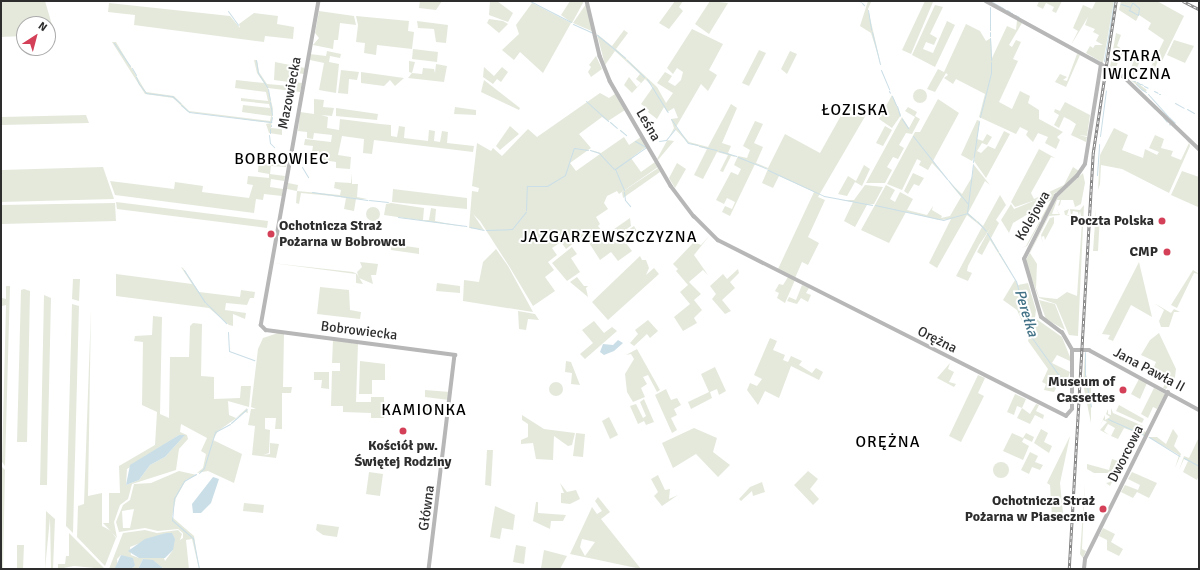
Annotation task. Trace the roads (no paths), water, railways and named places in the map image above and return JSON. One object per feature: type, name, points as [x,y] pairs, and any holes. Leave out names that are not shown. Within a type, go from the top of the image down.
[{"type":"street","name":"Leśna","points":[[587,1],[602,61],[613,86],[674,190],[697,219],[722,242]]},
{"type":"street","points":[[986,1],[1121,75],[1199,149]]},
{"type":"street","name":"Mazowiecka","points":[[262,327],[319,2]]},
{"type":"street","name":"Kolejowa","points":[[1072,350],[1062,333],[1039,314],[1024,259],[1056,196],[1078,176],[1085,164],[1101,64]]},
{"type":"street","name":"Orężna","points":[[722,242],[1064,415],[1071,412],[1074,376],[1072,350]]},
{"type":"street","name":"Bobrowiecka","points":[[262,327],[455,355]]},
{"type":"street","name":"Jana Pawła II","points":[[1072,350],[1089,350],[1199,410]]},
{"type":"street","name":"Główna","points":[[429,569],[455,355]]},
{"type":"street","name":"Dworcowa","points":[[1084,569],[1084,560],[1168,392]]},
{"type":"water","points":[[618,340],[623,343],[614,351],[604,355],[600,352],[603,344],[613,345]]},
{"type":"water","points":[[179,435],[185,435],[165,457],[150,465],[139,480],[126,485],[130,465]]},
{"type":"water","points":[[213,477],[219,479],[211,503],[201,513],[193,513],[192,504]]},
{"type":"water","points":[[166,533],[172,533],[175,539],[173,550],[165,558],[139,558],[128,551],[145,539]]},
{"type":"water","points":[[121,555],[133,558],[135,566],[131,569],[115,568]]},
{"type":"water","points":[[143,559],[153,560],[164,569],[138,569]]},
{"type":"waterway","name":"Perełka","points":[[530,1],[571,22]]},
{"type":"waterway","points":[[1104,61],[1114,1]]},
{"type":"waterway","points":[[992,2],[1003,8]]},
{"type":"waterway","points":[[1132,3],[1129,10],[1138,15],[1139,8],[1133,3]]},
{"type":"waterway","points":[[1121,4],[1130,7]]},
{"type":"waterway","points":[[990,7],[990,30]]},
{"type":"waterway","points":[[868,10],[871,30]]},
{"type":"waterway","points":[[228,11],[238,25]]},
{"type":"waterway","points":[[1015,15],[1019,17]]},
{"type":"waterway","name":"Perełka","points":[[573,24],[593,33]]},
{"type":"waterway","points":[[872,32],[880,64]]},
{"type":"waterway","name":"Perełka","points":[[597,35],[625,58]]},
{"type":"waterway","points":[[990,38],[991,60]]},
{"type":"waterway","points":[[114,43],[130,66]]},
{"type":"waterway","points":[[1091,57],[1098,61]]},
{"type":"waterway","points":[[256,60],[258,73],[267,87]]},
{"type":"waterway","name":"Perełka","points":[[627,60],[644,77]]},
{"type":"waterway","points":[[980,117],[991,73],[991,62]]},
{"type":"waterway","points":[[132,68],[136,75]]},
{"type":"waterway","points":[[881,70],[889,89]]},
{"type":"waterway","points":[[136,77],[139,84]]},
{"type":"waterway","name":"Perełka","points":[[647,79],[668,112]]},
{"type":"waterway","points":[[1136,84],[1140,88]]},
{"type":"waterway","points":[[140,85],[146,93],[172,96],[180,103]]},
{"type":"waterway","points":[[1144,86],[1148,88]]},
{"type":"waterway","points":[[268,89],[270,100]]},
{"type":"waterway","points":[[1141,89],[1146,92]]},
{"type":"waterway","points":[[1100,136],[1106,90]]},
{"type":"waterway","points":[[1154,91],[1158,93]]},
{"type":"waterway","points":[[1148,94],[1168,116]]},
{"type":"waterway","points":[[892,96],[896,105]]},
{"type":"waterway","points":[[586,101],[608,121]]},
{"type":"waterway","points":[[270,102],[272,115]]},
{"type":"waterway","points":[[1148,102],[1155,109]]},
{"type":"waterway","points":[[1175,103],[1184,108]]},
{"type":"waterway","points":[[181,105],[189,112],[271,122],[272,117]]},
{"type":"waterway","points":[[897,106],[900,116]]},
{"type":"waterway","points":[[1187,109],[1194,113]]},
{"type":"waterway","points":[[1163,117],[1167,122]]},
{"type":"waterway","points":[[1169,117],[1175,123]]},
{"type":"waterway","name":"Perełka","points":[[671,119],[688,143],[698,145]]},
{"type":"waterway","points":[[902,119],[908,128]]},
{"type":"waterway","points":[[973,162],[979,121]]},
{"type":"waterway","points":[[610,122],[617,128]]},
{"type":"waterway","points":[[659,141],[666,140],[675,129]]},
{"type":"waterway","points":[[620,130],[626,135]]},
{"type":"waterway","points":[[269,135],[270,143],[274,147]]},
{"type":"waterway","points":[[913,136],[947,179]]},
{"type":"waterway","points":[[635,141],[646,147]]},
{"type":"waterway","points":[[1097,175],[1099,144]]},
{"type":"waterway","name":"Perełka","points":[[699,146],[717,150]]},
{"type":"waterway","points":[[624,190],[615,169],[646,147]]},
{"type":"waterway","points":[[526,210],[527,186],[547,186],[565,175],[574,148],[588,150]]},
{"type":"waterway","points":[[590,150],[599,153],[614,169]]},
{"type":"waterway","name":"Perełka","points":[[719,151],[736,156]]},
{"type":"waterway","name":"Perełka","points":[[738,157],[767,169]]},
{"type":"waterway","points":[[967,213],[973,164]]},
{"type":"waterway","points":[[302,167],[308,177]]},
{"type":"waterway","name":"Perełka","points":[[768,170],[824,196],[872,205]]},
{"type":"waterway","points":[[948,180],[967,203]]},
{"type":"waterway","points":[[312,192],[367,200]]},
{"type":"waterway","points":[[624,192],[625,200],[630,206]]},
{"type":"waterway","points":[[369,200],[388,202]]},
{"type":"waterway","name":"Perełka","points":[[875,205],[943,220],[967,213],[975,220]]},
{"type":"waterway","points":[[486,230],[512,229],[526,212]]},
{"type":"waterway","points":[[398,217],[466,226]]},
{"type":"waterway","name":"Perełka","points":[[977,221],[986,231]]},
{"type":"waterway","points":[[470,227],[484,230]]},
{"type":"waterway","name":"Perełka","points":[[987,233],[998,251]]},
{"type":"waterway","name":"Perełka","points":[[999,253],[1016,281],[1032,338],[1061,378],[1070,379]]},
{"type":"waterway","points":[[184,270],[205,302],[226,323]]},
{"type":"waterway","points":[[228,332],[229,351],[254,360]]},
{"type":"waterway","name":"Perełka","points":[[1085,352],[1085,376],[1091,406]]},
{"type":"waterway","points":[[1070,390],[1070,402]]},
{"type":"waterway","points":[[231,423],[247,409]]},
{"type":"waterway","name":"Perełka","points":[[1108,419],[1144,435]]},
{"type":"waterway","points":[[199,473],[204,468],[215,432],[230,424]]},
{"type":"waterway","name":"Perełka","points":[[1149,437],[1180,456]]},
{"type":"waterway","name":"Perełka","points":[[1184,458],[1199,466]]},
{"type":"waterway","points":[[196,474],[184,481],[174,498],[172,520],[193,538],[199,569]]},
{"type":"railway","points":[[1069,569],[1093,153],[1116,1]]},
{"type":"railway","points":[[1183,1],[1199,9]]},
{"type":"place","name":"Poczta Polska","points":[[1162,221]]},
{"type":"place","name":"Ochotnicza Straż Pożarna w Bobrowcu","points":[[271,234]]},
{"type":"place","name":"CMP","points":[[1167,252]]},
{"type":"place","name":"Museum of Cassettes","points":[[1123,390]]},
{"type":"place","name":"Kościół pw. Świętej Rodziny","points":[[403,431]]},
{"type":"place","name":"Ochotnicza Straż Pożarna w Piasecznie","points":[[1103,509]]},
{"type":"district","name":"STARA IWICZNA","points":[[1137,65]]},
{"type":"district","name":"ŁOZISKA","points":[[855,110]]},
{"type":"district","name":"BOBROWIEC","points":[[282,159]]},
{"type":"district","name":"JAZGARZEWSZCZYZNA","points":[[609,237]]},
{"type":"district","name":"KAMIONKA","points":[[424,410]]},
{"type":"district","name":"ORĘŻNA","points":[[888,442]]}]
